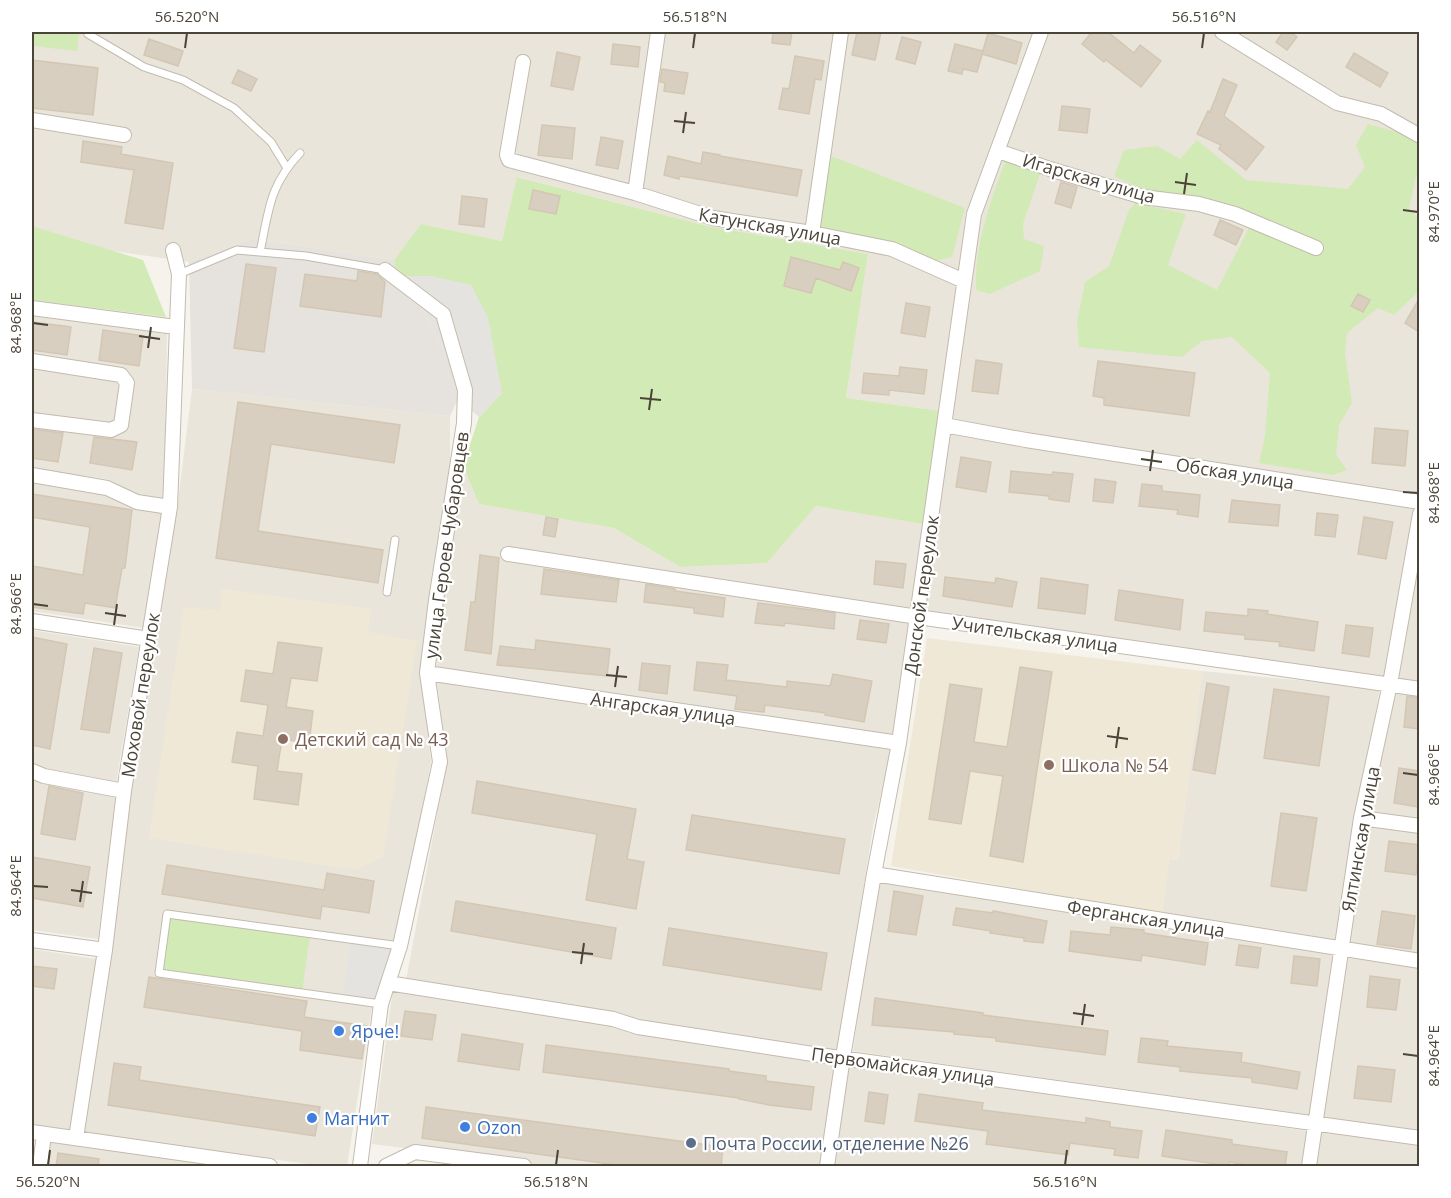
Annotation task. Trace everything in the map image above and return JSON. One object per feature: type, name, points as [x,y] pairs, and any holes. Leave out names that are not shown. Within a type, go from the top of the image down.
[{"type":"street","points":[[635,193],[658,32]]},
{"type":"street","points":[[812,233],[841,32]]},
{"type":"street","name":"Донской переулок","points":[[827,1167],[874,874],[899,743],[974,214],[1041,32]]},
{"type":"street","points":[[1222,32],[1336,103],[1382,114],[1419,136]]},
{"type":"street","name":"Катунская улица","points":[[523,62],[508,160],[635,193],[713,218],[812,233],[892,249],[964,281]]},
{"type":"street","points":[[32,120],[124,135]]},
{"type":"street","name":"Игарская улица","points":[[998,150],[1143,198],[1199,204],[1235,214],[1316,248]]},
{"type":"street","name":"Моховой переулок","points":[[76,1138],[105,950],[124,791],[170,507],[179,274],[173,250]]},
{"type":"street","name":"улица Героев Чубаровцев","points":[[360,1167],[381,1005],[400,946],[440,762],[427,673],[456,464],[464,423],[465,390],[443,314],[385,270]]},
{"type":"street","points":[[32,308],[168,326]]},
{"type":"street","points":[[32,361],[121,375],[127,383],[121,425],[116,429],[32,420]]},
{"type":"street","name":"Обская улица","points":[[944,426],[1419,502]]},
{"type":"street","points":[[32,475],[107,488],[137,502],[170,507]]},
{"type":"street","name":"Ялтинская улица","points":[[1309,1167],[1361,818],[1389,684],[1419,514]]},
{"type":"street","name":"Учительская улица","points":[[508,554],[918,617],[1419,688]]},
{"type":"street","points":[[32,621],[149,639]]},
{"type":"street","name":"Ангарская улица","points":[[427,673],[899,743]]},
{"type":"street","points":[[32,771],[44,776],[124,791]]},
{"type":"street","points":[[1361,818],[1419,826]]},
{"type":"street","name":"Ферганская улица","points":[[874,874],[1419,961]]},
{"type":"street","points":[[32,940],[105,950]]},
{"type":"street","name":"Первомайская улица","points":[[388,982],[613,1019],[638,1027],[1419,1138]]},
{"type":"street","points":[[39,1167],[38,1133],[270,1167]]},
{"type":"street","points":[[386,1167],[416,1152],[524,1167]]},
{"type":"lane","points":[[88,34],[144,67],[183,80],[234,108],[271,142],[287,168]]},
{"type":"lane","points":[[260,252],[273,190],[300,153]]},
{"type":"lane","points":[[179,274],[237,250],[306,256],[385,270]]},
{"type":"lane","points":[[387,592],[396,540]]},
{"type":"lane","points":[[381,1005],[159,973],[167,914],[400,946]]},
{"type":"shaded area","points":[[32,32],[1035,32],[968,213],[941,411],[846,398],[868,254],[707,226],[518,177],[502,241],[421,224],[394,260],[252,239],[189,262],[93,248],[32,227]]},
{"type":"shaded area","points":[[1050,32],[1419,32],[1419,496],[949,422],[980,216]]},
{"type":"shaded area","points":[[252,239],[394,260],[397,276],[408,298],[423,309],[451,365],[458,399],[450,416],[192,389],[189,262]]},
{"type":"shaded area","points":[[397,276],[431,276],[471,285],[488,318],[502,393],[479,417],[458,399],[451,365],[423,309],[396,288]]},
{"type":"shaded area","points":[[32,315],[167,334],[164,498],[137,494],[107,479],[32,469]]},
{"type":"shaded area","points":[[192,389],[450,416],[450,465],[428,601],[421,671],[431,762],[400,926],[372,1007],[347,1166],[323,1166],[84,1134],[112,953],[130,792],[177,509]]},
{"type":"shaded area","points":[[947,432],[1414,509],[1384,678],[924,611]]},
{"type":"shaded area","points":[[463,466],[479,504],[614,528],[680,567],[767,563],[816,506],[923,524],[893,743],[873,827],[838,1053],[636,1021],[406,980],[447,762],[436,674],[441,602]]},
{"type":"shaded area","points":[[32,480],[103,492],[136,509],[164,514],[144,628],[32,611]]},
{"type":"shaded area","points":[[1419,547],[1419,682],[1396,679]]},
{"type":"shaded area","name":"Детский сад № 43","points":[[222,589],[371,609],[368,632],[417,641],[383,857],[356,870],[149,838],[184,607],[220,610]]},
{"type":"shaded area","points":[[32,630],[139,647],[116,784],[43,771],[32,766]]},
{"type":"shaded area","name":"Школа № 54","points":[[927,638],[1202,671],[1178,860],[1169,859],[1162,914],[891,866]]},
{"type":"shaded area","points":[[1202,671],[1380,688],[1335,943],[1162,914],[1169,859],[1178,860]]},
{"type":"shaded area","points":[[1393,689],[1419,693],[1419,819],[1368,811]]},
{"type":"shaded area","points":[[32,775],[116,794],[98,939],[32,930]]},
{"type":"shaded area","points":[[1366,823],[1419,831],[1419,956],[1348,946]]},
{"type":"shaded area","points":[[877,880],[1335,954],[1309,1115],[853,1051]]},
{"type":"shaded area","points":[[351,939],[400,946],[381,1004],[342,998]]},
{"type":"shaded area","points":[[32,949],[96,959],[72,1130],[32,1124]]},
{"type":"shaded area","points":[[1346,954],[1419,965],[1419,1134],[1323,1120]]},
{"type":"shaded area","points":[[393,988],[837,1063],[822,1166],[548,1166],[372,1144]]},
{"type":"shaded area","points":[[847,1064],[1307,1131],[1302,1166],[833,1166]]},
{"type":"shaded area","points":[[1319,1128],[1419,1143],[1419,1166],[1314,1166]]},
{"type":"shaded area","points":[[50,1139],[230,1166],[46,1166]]},
{"type":"green space","points":[[32,32],[79,34],[77,51],[32,46]]},
{"type":"green space","points":[[1368,124],[1408,135],[1419,146],[1419,163],[1409,209],[1419,218],[1419,291],[1394,315],[1378,308],[1347,333],[1345,354],[1352,403],[1339,425],[1336,455],[1347,470],[1333,475],[1259,463],[1265,436],[1270,373],[1232,337],[1202,341],[1182,357],[1079,347],[1077,322],[1085,282],[1109,266],[1129,210],[1135,203],[1186,214],[1168,265],[1217,290],[1250,226],[1196,197],[1143,190],[1114,176],[1124,150],[1157,146],[1180,159],[1197,140],[1246,180],[1348,189],[1365,167],[1356,145]]},
{"type":"green space","points":[[831,156],[965,208],[952,257],[936,261],[894,243],[819,226]]},
{"type":"green space","points":[[1006,159],[1041,171],[1023,224],[1024,239],[1044,246],[1040,271],[990,294],[976,290],[978,256],[985,223]]},
{"type":"green space","points":[[517,177],[707,226],[868,254],[846,398],[941,411],[923,524],[816,506],[767,563],[680,567],[614,528],[479,504],[463,466],[479,417],[502,393],[397,276],[394,260],[421,224],[502,241]]},
{"type":"green space","points":[[32,226],[143,260],[166,317],[32,300]]},
{"type":"green space","points":[[167,915],[310,934],[302,993],[159,973]]},
{"type":"building","points":[[773,32],[792,32],[790,45],[772,43]]},
{"type":"building","points":[[857,32],[881,32],[875,60],[852,55]]},
{"type":"building","points":[[1092,32],[1108,32],[1134,53],[1140,45],[1161,61],[1141,87],[1082,44]]},
{"type":"building","points":[[1283,32],[1290,32],[1297,37],[1287,50],[1276,42]]},
{"type":"building","points":[[988,33],[1022,43],[1016,64],[982,54]]},
{"type":"building","points":[[902,37],[921,42],[915,64],[896,59]]},
{"type":"building","points":[[149,39],[183,51],[178,66],[144,55]]},
{"type":"building","points":[[613,44],[640,47],[638,67],[611,64]]},
{"type":"building","points":[[955,44],[983,51],[977,72],[963,69],[962,74],[948,71]]},
{"type":"building","points":[[557,52],[580,57],[573,90],[551,86]]},
{"type":"building","points":[[1354,53],[1388,73],[1380,87],[1346,67]]},
{"type":"building","points":[[795,56],[824,61],[821,80],[815,79],[809,114],[779,109],[783,88],[789,89]]},
{"type":"building","points":[[32,60],[98,68],[93,115],[32,108]]},
{"type":"building","points":[[662,69],[688,73],[684,94],[664,91],[665,83],[660,82]]},
{"type":"building","points":[[238,70],[257,79],[251,91],[232,83]]},
{"type":"building","points":[[1223,79],[1237,85],[1224,116],[1264,147],[1246,170],[1219,149],[1221,145],[1197,134],[1208,111],[1210,112]]},
{"type":"building","points":[[1062,106],[1090,109],[1087,133],[1059,130]]},
{"type":"building","points":[[542,125],[575,128],[572,159],[538,155]]},
{"type":"building","points":[[601,137],[623,141],[618,169],[596,165]]},
{"type":"building","points":[[83,141],[122,147],[121,154],[173,163],[163,229],[125,223],[134,170],[81,162]]},
{"type":"building","points":[[703,152],[802,170],[797,196],[664,175],[668,156],[701,164]]},
{"type":"building","points":[[1061,182],[1077,187],[1071,208],[1055,203]]},
{"type":"building","points":[[533,190],[560,196],[556,214],[529,209]]},
{"type":"building","points":[[462,196],[487,199],[484,227],[459,224]]},
{"type":"building","points":[[1220,220],[1243,230],[1236,245],[1214,235]]},
{"type":"building","points":[[791,257],[840,270],[843,262],[859,268],[851,291],[816,278],[811,293],[784,286]]},
{"type":"building","points":[[246,264],[276,268],[264,352],[234,348]]},
{"type":"building","points":[[358,271],[377,274],[385,282],[381,317],[300,306],[305,274],[357,281]]},
{"type":"building","points":[[1358,294],[1370,300],[1363,312],[1351,306]]},
{"type":"building","points":[[1419,299],[1419,332],[1405,323]]},
{"type":"building","points":[[906,303],[930,307],[925,337],[901,333]]},
{"type":"building","points":[[32,322],[71,327],[67,355],[32,350]]},
{"type":"building","points":[[103,330],[143,336],[139,366],[99,360]]},
{"type":"building","points":[[976,360],[1002,364],[998,394],[972,391]]},
{"type":"building","points":[[1098,361],[1195,373],[1189,416],[1104,405],[1104,398],[1093,396]]},
{"type":"building","points":[[900,367],[927,370],[924,394],[889,390],[889,395],[862,393],[864,373],[899,376]]},
{"type":"building","points":[[238,402],[400,425],[394,463],[271,444],[258,531],[383,550],[378,583],[216,558]]},
{"type":"building","points":[[1375,428],[1408,431],[1405,466],[1372,463]]},
{"type":"building","points":[[32,429],[63,433],[58,462],[32,458]]},
{"type":"building","points":[[94,437],[137,442],[132,470],[90,463]]},
{"type":"building","points":[[961,457],[991,462],[986,492],[956,487]]},
{"type":"building","points":[[1011,471],[1052,475],[1053,472],[1073,474],[1069,502],[1049,499],[1049,496],[1009,492]]},
{"type":"building","points":[[1095,479],[1116,482],[1113,503],[1093,501]]},
{"type":"building","points":[[1142,484],[1162,486],[1162,491],[1200,495],[1198,517],[1177,514],[1178,510],[1139,506]]},
{"type":"building","points":[[32,494],[132,510],[125,568],[122,568],[115,608],[85,603],[83,614],[32,607],[32,566],[83,575],[90,527],[32,517]]},
{"type":"building","points":[[1232,500],[1280,505],[1278,526],[1229,522]]},
{"type":"building","points":[[1317,513],[1338,515],[1335,537],[1315,535]]},
{"type":"building","points":[[546,517],[558,519],[555,537],[543,535]]},
{"type":"building","points":[[1364,517],[1393,522],[1386,559],[1358,554]]},
{"type":"building","points":[[480,555],[499,558],[491,654],[465,650],[471,602],[475,602]]},
{"type":"building","points":[[876,561],[906,564],[903,588],[874,584]]},
{"type":"building","points":[[544,569],[619,580],[616,602],[541,594]]},
{"type":"building","points":[[945,577],[995,583],[996,578],[1017,582],[1012,607],[943,596]]},
{"type":"building","points":[[1041,578],[1088,585],[1085,614],[1038,608]]},
{"type":"building","points":[[646,584],[675,589],[675,591],[725,598],[723,617],[694,613],[694,608],[644,602]]},
{"type":"building","points":[[1119,590],[1183,600],[1180,630],[1115,620]]},
{"type":"building","points":[[758,603],[835,613],[834,629],[785,623],[784,626],[755,623]]},
{"type":"building","points":[[1248,609],[1318,622],[1314,651],[1279,646],[1280,642],[1245,639],[1245,635],[1204,631],[1206,612],[1248,616]]},
{"type":"building","points":[[860,620],[889,624],[886,643],[857,639]]},
{"type":"building","points":[[1346,625],[1373,628],[1369,657],[1342,653]]},
{"type":"building","points":[[32,637],[67,644],[50,749],[32,745]]},
{"type":"building","points":[[536,640],[610,649],[607,676],[497,665],[500,646],[535,650]]},
{"type":"building","points":[[278,642],[322,648],[317,681],[291,678],[286,707],[313,711],[309,743],[282,739],[277,771],[302,774],[298,805],[254,799],[258,766],[232,762],[237,732],[263,736],[268,705],[241,701],[246,670],[273,674]]},
{"type":"building","points":[[94,648],[122,653],[109,733],[81,729]]},
{"type":"building","points":[[697,662],[728,665],[726,680],[787,687],[787,681],[830,686],[833,674],[872,681],[864,722],[825,715],[826,713],[765,705],[764,712],[735,709],[737,696],[694,690]]},
{"type":"building","points":[[642,663],[670,666],[667,694],[639,690]]},
{"type":"building","points":[[1020,667],[1052,672],[1023,862],[990,856],[1003,776],[970,771],[961,824],[929,819],[950,684],[982,689],[974,742],[1007,747]]},
{"type":"building","points":[[1207,683],[1229,687],[1215,774],[1193,770]]},
{"type":"building","points":[[1274,689],[1329,697],[1319,766],[1264,758]]},
{"type":"building","points":[[1407,696],[1419,698],[1419,729],[1404,727]]},
{"type":"building","points":[[1399,768],[1419,771],[1419,807],[1394,803]]},
{"type":"building","points":[[477,781],[636,809],[627,859],[644,862],[636,909],[586,900],[597,834],[472,813]]},
{"type":"building","points":[[49,786],[83,793],[75,840],[41,834]]},
{"type":"building","points":[[1281,813],[1317,818],[1306,891],[1271,886]]},
{"type":"building","points":[[692,815],[845,839],[839,874],[686,850]]},
{"type":"building","points":[[1389,841],[1419,845],[1416,875],[1385,871]]},
{"type":"building","points":[[32,857],[90,867],[83,907],[32,898]]},
{"type":"building","points":[[167,865],[324,890],[327,873],[374,881],[369,913],[322,906],[320,919],[162,894]]},
{"type":"building","points":[[894,891],[923,896],[916,935],[888,931]]},
{"type":"building","points":[[456,901],[616,928],[611,959],[451,931]]},
{"type":"building","points":[[956,908],[993,913],[993,911],[1047,921],[1043,943],[953,925]]},
{"type":"building","points":[[1382,911],[1415,916],[1411,949],[1377,944]]},
{"type":"building","points":[[1111,927],[1144,930],[1144,933],[1208,943],[1205,965],[1142,955],[1141,961],[1069,951],[1071,931],[1110,935]]},
{"type":"building","points":[[669,928],[827,953],[821,990],[663,965]]},
{"type":"building","points":[[1239,945],[1261,948],[1258,968],[1236,965]]},
{"type":"building","points":[[1294,956],[1320,959],[1317,986],[1291,983]]},
{"type":"building","points":[[32,966],[57,969],[54,989],[32,986]]},
{"type":"building","points":[[1370,976],[1400,980],[1396,1010],[1367,1007]]},
{"type":"building","points":[[149,977],[307,1001],[304,1017],[367,1026],[362,1059],[300,1050],[302,1031],[144,1007]]},
{"type":"building","points":[[875,998],[1108,1031],[1105,1055],[996,1041],[996,1038],[954,1034],[954,1032],[872,1025]]},
{"type":"building","points":[[405,1011],[436,1015],[432,1040],[401,1036]]},
{"type":"building","points":[[462,1034],[523,1044],[519,1070],[458,1061]]},
{"type":"building","points":[[1141,1038],[1168,1041],[1167,1046],[1242,1053],[1241,1062],[1300,1072],[1297,1089],[1252,1082],[1252,1078],[1180,1071],[1180,1067],[1138,1062]]},
{"type":"building","points":[[546,1045],[729,1069],[729,1071],[766,1076],[766,1081],[814,1087],[811,1110],[543,1072]]},
{"type":"building","points":[[114,1063],[141,1067],[139,1080],[320,1107],[315,1136],[108,1105]]},
{"type":"building","points":[[1358,1066],[1395,1070],[1391,1102],[1354,1098]]},
{"type":"building","points":[[869,1092],[888,1095],[884,1124],[865,1121]]},
{"type":"building","points":[[919,1094],[983,1103],[982,1110],[1086,1123],[1086,1118],[1110,1122],[1110,1127],[1142,1131],[1138,1158],[1114,1155],[1115,1149],[1070,1143],[1068,1155],[986,1144],[988,1131],[915,1121]]},
{"type":"building","points":[[426,1107],[723,1147],[721,1167],[631,1167],[422,1138]]},
{"type":"building","points":[[1166,1130],[1232,1140],[1232,1144],[1287,1152],[1285,1167],[1258,1167],[1229,1162],[1229,1166],[1162,1156]]},
{"type":"building","points":[[58,1153],[99,1159],[98,1167],[56,1167]]},
{"type":"place","name":"Детский сад № 43","points":[[283,739]]},
{"type":"place","name":"Школа № 54","points":[[1049,765]]},
{"type":"place","name":"Ярче!","points":[[339,1031]]},
{"type":"place","name":"Магнит","points":[[312,1118]]},
{"type":"place","name":"Ozon","points":[[465,1127]]},
{"type":"place","name":"Почта России, отделение №26","points":[[691,1143]]}]
